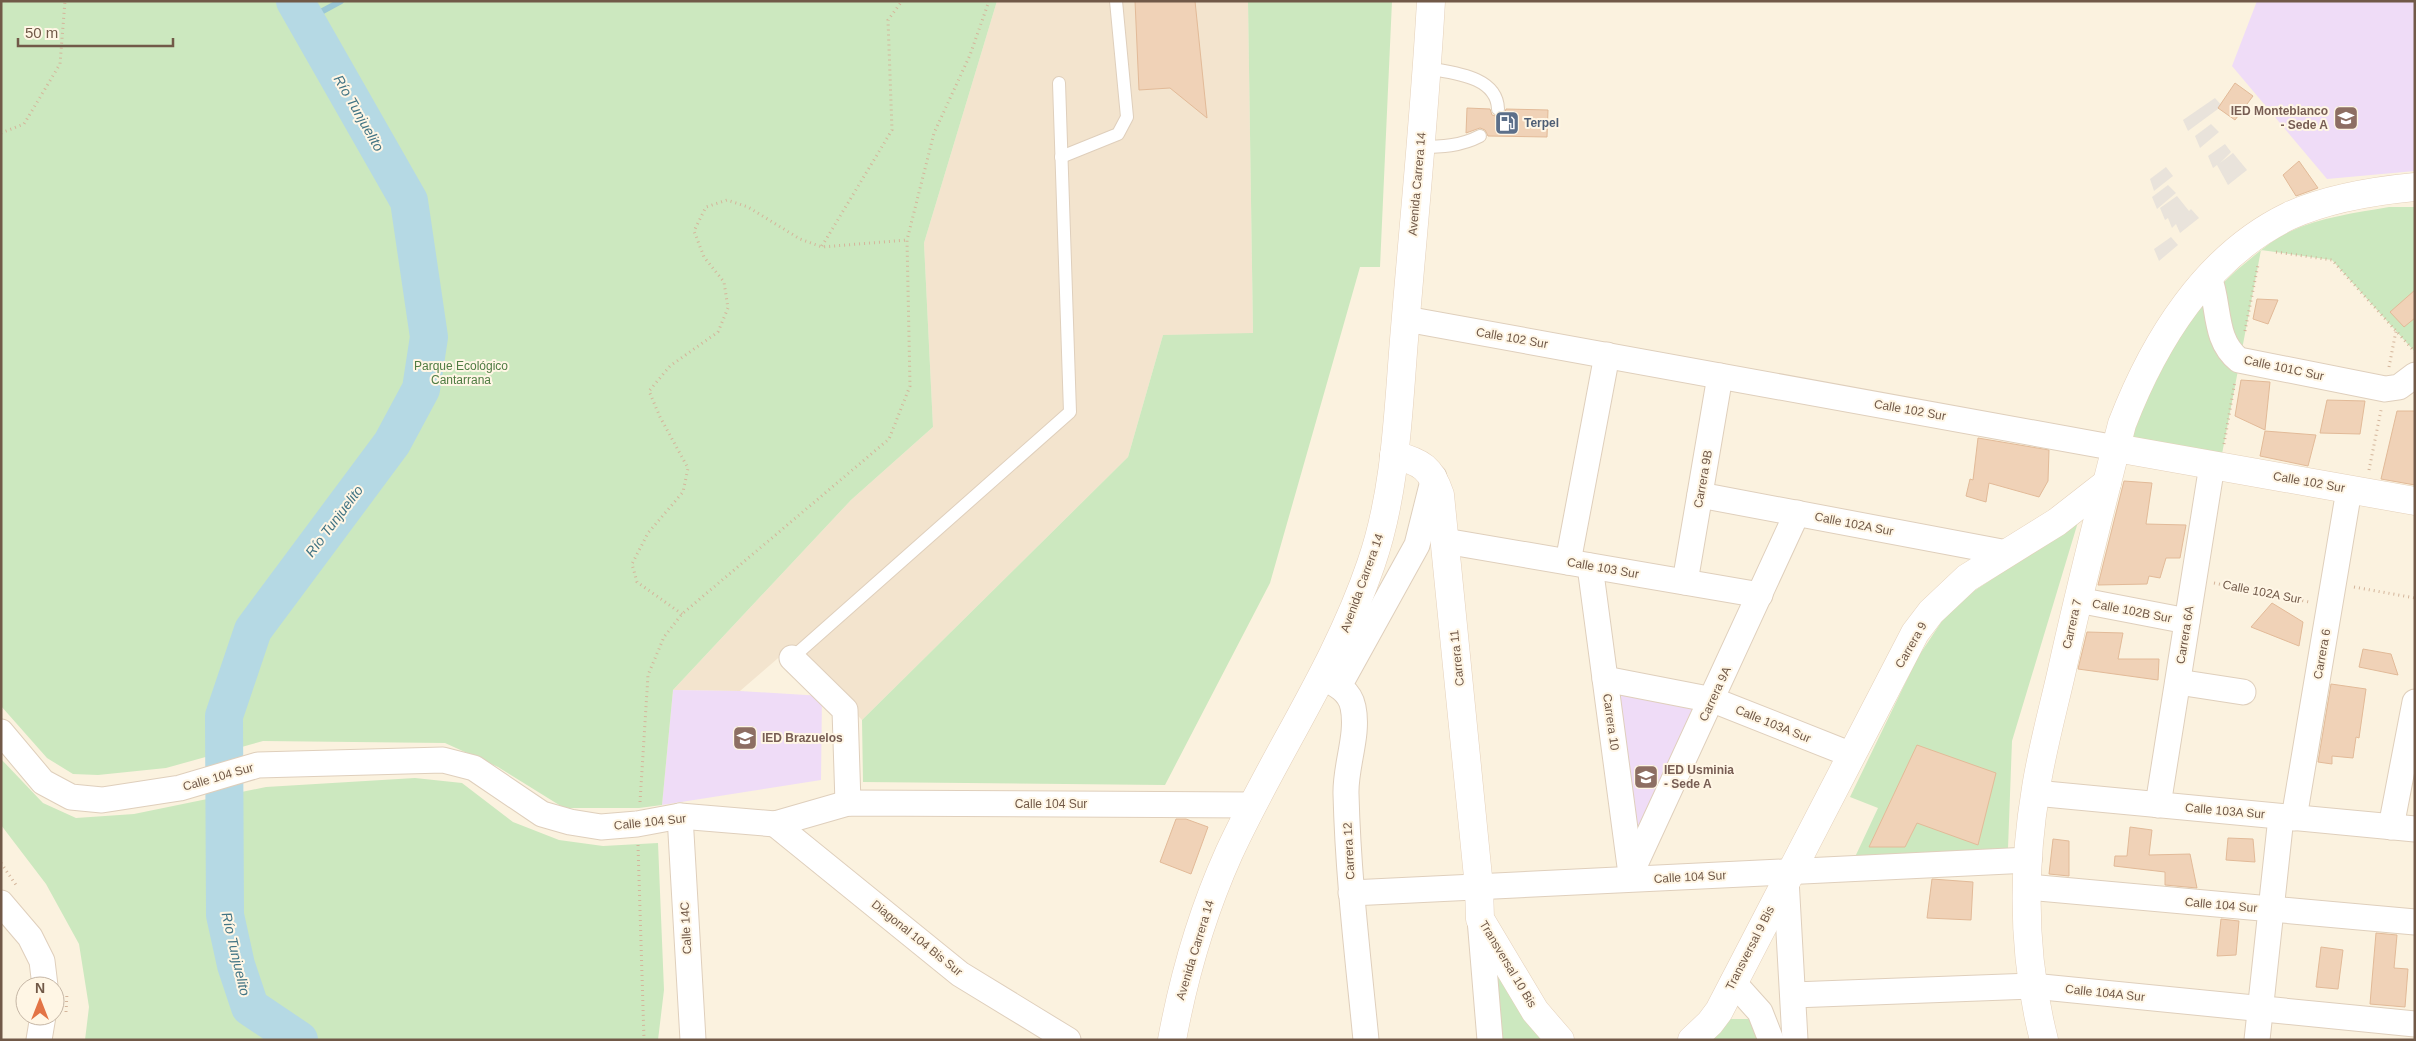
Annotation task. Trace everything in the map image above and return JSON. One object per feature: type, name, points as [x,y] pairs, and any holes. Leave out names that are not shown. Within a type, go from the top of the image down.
[{"type":"street","name":"Avenida Carrera 14","points":[[1172,1040],[1180,996],[1209,900],[1253,805],[1331,681],[1372,561],[1388,504],[1406,319],[1431,1]]},
{"type":"street","name":"Carrera 7","points":[[2044,1040],[2032,986],[2027,936],[2029,860],[2035,793],[2078,600],[2116,448],[2131,401],[2147,366],[2170,328],[2209,277],[2240,248],[2289,216],[2320,204],[2359,195],[2415,187]]},
{"type":"street","name":"Calle 101C Sur","points":[[2209,277],[2215,297],[2221,336],[2229,352],[2239,360],[2385,388],[2398,387],[2415,375]]},
{"type":"street","name":"Calle 102 Sur","points":[[1406,319],[2415,501]]},
{"type":"street","name":"Carrera 10","points":[[1607,355],[1579,564],[1605,680],[1632,876]]},
{"type":"street","name":"Carrera 9B","points":[[1685,582],[1720,376]]},
{"type":"street","points":[[1331,681],[1417,545],[1434,477],[1425,467],[1412,460],[1394,455]]},
{"type":"street","name":"Carrera 6A","points":[[2158,805],[2212,465]]},
{"type":"street","name":"Carrera 11","points":[[1434,477],[1440,496],[1445,540],[1479,887]]},
{"type":"street","name":"Carrera 9","points":[[1788,875],[1915,633],[1948,594],[1967,578],[2057,522],[2107,483]]},
{"type":"street","name":"Carrera 6","points":[[2257,1040],[2271,910],[2332,594],[2349,490]]},
{"type":"street","name":"Calle 102A Sur","points":[[1700,495],[2007,553]]},
{"type":"street","name":"Carrera 9A","points":[[1632,876],[1797,513]]},
{"type":"street","name":"Calle 103 Sur","points":[[1445,540],[1760,595]]},
{"type":"street","name":"Calle 102B Sur","points":[[2078,600],[2187,621]]},
{"type":"street","points":[[792,658],[845,710],[848,803]]},
{"type":"street","name":"Calle 103A Sur","points":[[1605,680],[1713,700],[1852,756]]},
{"type":"street","name":"Carrera 12","points":[[1331,681],[1348,695],[1353,707],[1354,720],[1346,792],[1351,893],[1366,1040]]},
{"type":"street","points":[[2178,682],[2243,692]]},
{"type":"street","points":[[2403,828],[2413,717]]},
{"type":"street","name":"Calle 104 Sur","points":[[1,732],[43,782],[71,797],[102,800],[180,788],[258,765],[443,760],[474,768],[542,814],[570,822],[601,827],[637,824],[680,816],[775,824],[848,803],[1253,805]]},
{"type":"street","name":"Calle 103A Sur","points":[[2035,793],[2403,828]]},
{"type":"street","name":"Calle 14C","points":[[680,816],[693,1040]]},
{"type":"street","name":"Diagonal 104 Bis Sur","points":[[775,824],[960,974],[1068,1040]]},
{"type":"street","name":"Calle 104 Sur","points":[[1351,893],[1479,887],[1632,876],[1788,875],[2029,860]]},
{"type":"street","points":[[1788,875],[1795,1040]]},
{"type":"street","name":"Transversal 9 Bis","points":[[1701,1032],[1733,982],[1788,875]]},
{"type":"street","name":"Transversal 10 Bis","points":[[1479,887],[1480,919],[1495,941],[1510,972],[1535,1011],[1557,1038]]},
{"type":"street","name":"Calle 104 Sur","points":[[2028,887],[2415,922]]},
{"type":"street","points":[[1,903],[30,937],[42,961],[44,976]]},
{"type":"street","points":[[1480,919],[1490,1040]]},
{"type":"street","points":[[1733,982],[1760,1012],[1771,1040]]},
{"type":"street","name":"Calle 104A Sur","points":[[1794,995],[2032,986],[2415,1024]]},
{"type":"street","points":[[39,1040],[42,1026]]},
{"type":"lane","points":[[1061,157],[1118,134],[1127,117],[1116,1]]},
{"type":"lane","points":[[1427,68],[1460,74],[1488,85],[1498,99],[1498,109]]},
{"type":"lane","points":[[792,658],[1070,412],[1059,84]]},
{"type":"lane","points":[[1420,148],[1451,146],[1469,142],[1480,136]]},
{"type":"path","points":[[1,133],[24,124],[60,64],[65,1]]},
{"type":"path","points":[[822,246],[892,130],[888,20],[902,1]]},
{"type":"path","points":[[644,1040],[637,824],[648,675],[664,636],[682,614],[889,439],[910,386],[907,240],[934,133],[970,55],[989,1]]},
{"type":"path","points":[[682,614],[636,582],[632,564],[648,533],[683,492],[688,468],[660,417],[649,391],[670,366],[718,332],[728,308],[724,282],[704,257],[694,231],[706,207],[727,200],[748,207],[800,239],[822,246],[907,240]]},
{"type":"path","points":[[2240,248],[2332,260],[2415,352]]},
{"type":"path","name":"Calle 102A Sur","points":[[2194,579],[2332,594],[2415,598]]},
{"type":"shaded area","points":[[997,1],[1248,1],[1253,334],[1163,335],[1128,457],[862,720],[792,646],[740,691],[673,690],[851,500],[933,427],[924,243]]},
{"type":"shaded area","name":"IED Monteblanco - Sede A","points":[[2257,1],[2415,1],[2415,171],[2327,179],[2232,66]]},
{"type":"shaded area","points":[[2215,98],[2222,106],[2188,131],[2183,120]]},
{"type":"shaded area","points":[[2211,124],[2219,132],[2200,148],[2195,136]]},
{"type":"shaded area","points":[[2225,144],[2231,152],[2220,163],[2233,153],[2247,170],[2228,185],[2217,165],[2213,168],[2208,156]]},
{"type":"shaded area","points":[[2166,167],[2173,176],[2154,191],[2150,179]]},
{"type":"shaded area","points":[[2168,185],[2176,193],[2157,209],[2152,197]]},
{"type":"shaded area","points":[[2177,196],[2189,211],[2191,209],[2199,218],[2180,233],[2176,224],[2172,228],[2168,218],[2165,220],[2160,208]]},
{"type":"shaded area","points":[[2171,237],[2178,245],[2159,261],[2154,249]]},
{"type":"shaded area","name":"IED Usminia - Sede A","points":[[1613,686],[1698,707],[1635,848]]},
{"type":"shaded area","name":"IED Brazuelos","points":[[673,690],[740,691],[822,696],[821,780],[662,805]]},
{"type":"green space","name":"Parque Ecológico Cantarrana","points":[[1,1],[997,1],[924,243],[933,427],[851,500],[673,690],[662,805],[639,808],[564,808],[498,767],[445,743],[263,741],[166,768],[98,775],[73,774],[47,758],[1,706]]},
{"type":"green space","points":[[1248,1],[1392,1],[1380,267],[1360,267],[1270,583],[1165,785],[863,782],[862,720],[1128,457],[1163,335],[1253,333]]},
{"type":"green space","points":[[2389,207],[2415,207],[2415,352],[2332,260],[2261,250],[2289,232],[2326,219]]},
{"type":"green space","points":[[2261,250],[2222,454],[2132,438],[2164,363],[2193,318],[2228,278]]},
{"type":"green space","points":[[2078,522],[2012,741],[2008,848],[1855,857],[1878,808],[1850,797],[1918,657],[1944,618],[1974,591]]},
{"type":"green space","points":[[1,759],[43,803],[76,818],[134,814],[266,787],[415,778],[462,783],[513,822],[559,840],[603,846],[658,843],[664,990],[658,1040],[85,1040],[89,1007],[79,944],[46,884],[1,825]]},
{"type":"green space","points":[[1491,961],[1514,1002],[1543,1040],[1499,1040]]},
{"type":"green space","points":[[1730,1019],[1749,1019],[1759,1022],[1767,1040],[1706,1040]]},
{"type":"building","points":[[1135,1],[1195,1],[1207,118],[1170,88],[1139,90]]},
{"type":"building","points":[[2235,83],[2253,96],[2235,120],[2218,108]]},
{"type":"building","name":"Terpel","points":[[1467,108],[1490,109],[1492,115],[1499,117],[1504,115],[1506,109],[1548,110],[1547,137],[1488,136],[1485,130],[1480,128],[1466,133]]},
{"type":"building","points":[[2299,161],[2318,188],[2296,196],[2283,175]]},
{"type":"building","points":[[2415,290],[2415,318],[2404,327],[2390,312]]},
{"type":"building","points":[[2257,299],[2278,300],[2268,324],[2253,319]]},
{"type":"building","points":[[2241,380],[2270,382],[2265,430],[2235,416]]},
{"type":"building","points":[[2327,400],[2365,401],[2360,434],[2320,433]]},
{"type":"building","points":[[2397,411],[2415,411],[2415,485],[2381,479]]},
{"type":"building","points":[[2265,431],[2316,435],[2308,466],[2260,456]]},
{"type":"building","points":[[1978,438],[2049,450],[2048,481],[2039,497],[1989,483],[1986,502],[1966,496],[1970,479],[1973,480]]},
{"type":"building","points":[[2124,481],[2152,483],[2146,524],[2186,525],[2180,558],[2166,558],[2160,578],[2149,576],[2147,584],[2098,585]]},
{"type":"building","points":[[2272,603],[2303,622],[2299,646],[2251,627]]},
{"type":"building","points":[[2087,632],[2123,633],[2118,659],[2159,659],[2158,680],[2078,669]]},
{"type":"building","points":[[2363,649],[2391,654],[2398,675],[2359,667]]},
{"type":"building","points":[[2331,684],[2366,689],[2359,738],[2356,737],[2353,758],[2332,756],[2332,764],[2318,762]]},
{"type":"building","points":[[1917,745],[1996,773],[1978,845],[1917,823],[1905,847],[1869,847]]},
{"type":"building","points":[[1176,819],[1186,819],[1208,827],[1191,874],[1160,862]]},
{"type":"building","points":[[2130,827],[2152,830],[2149,855],[2190,854],[2197,888],[2165,885],[2165,872],[2114,866],[2115,856],[2127,856]]},
{"type":"building","points":[[2228,838],[2253,839],[2255,862],[2226,860]]},
{"type":"building","points":[[2053,839],[2069,841],[2069,876],[2049,874]]},
{"type":"building","points":[[1932,879],[1973,882],[1971,920],[1927,918]]},
{"type":"building","points":[[2221,919],[2239,921],[2236,955],[2217,956]]},
{"type":"building","points":[[2376,933],[2397,935],[2394,968],[2408,969],[2405,1007],[2370,1004]]},
{"type":"building","points":[[2321,947],[2343,950],[2338,989],[2316,987]]},
{"type":"waterway","name":"Río Tunjuelito","points":[[295,1],[409,201],[429,337],[421,389],[392,443],[253,630],[224,716],[225,915],[236,965],[250,1007],[299,1040]]},
{"type":"waterway","points":[[306,20],[341,1]]},
{"type":"place","name":"IED Monteblanco - Sede A","points":[[2346,118]]},
{"type":"place","name":"Terpel","points":[[1507,123]]},
{"type":"place","name":"IED Brazuelos","points":[[745,738]]},
{"type":"place","name":"IED Usminia - Sede A","points":[[1646,777]]}]
